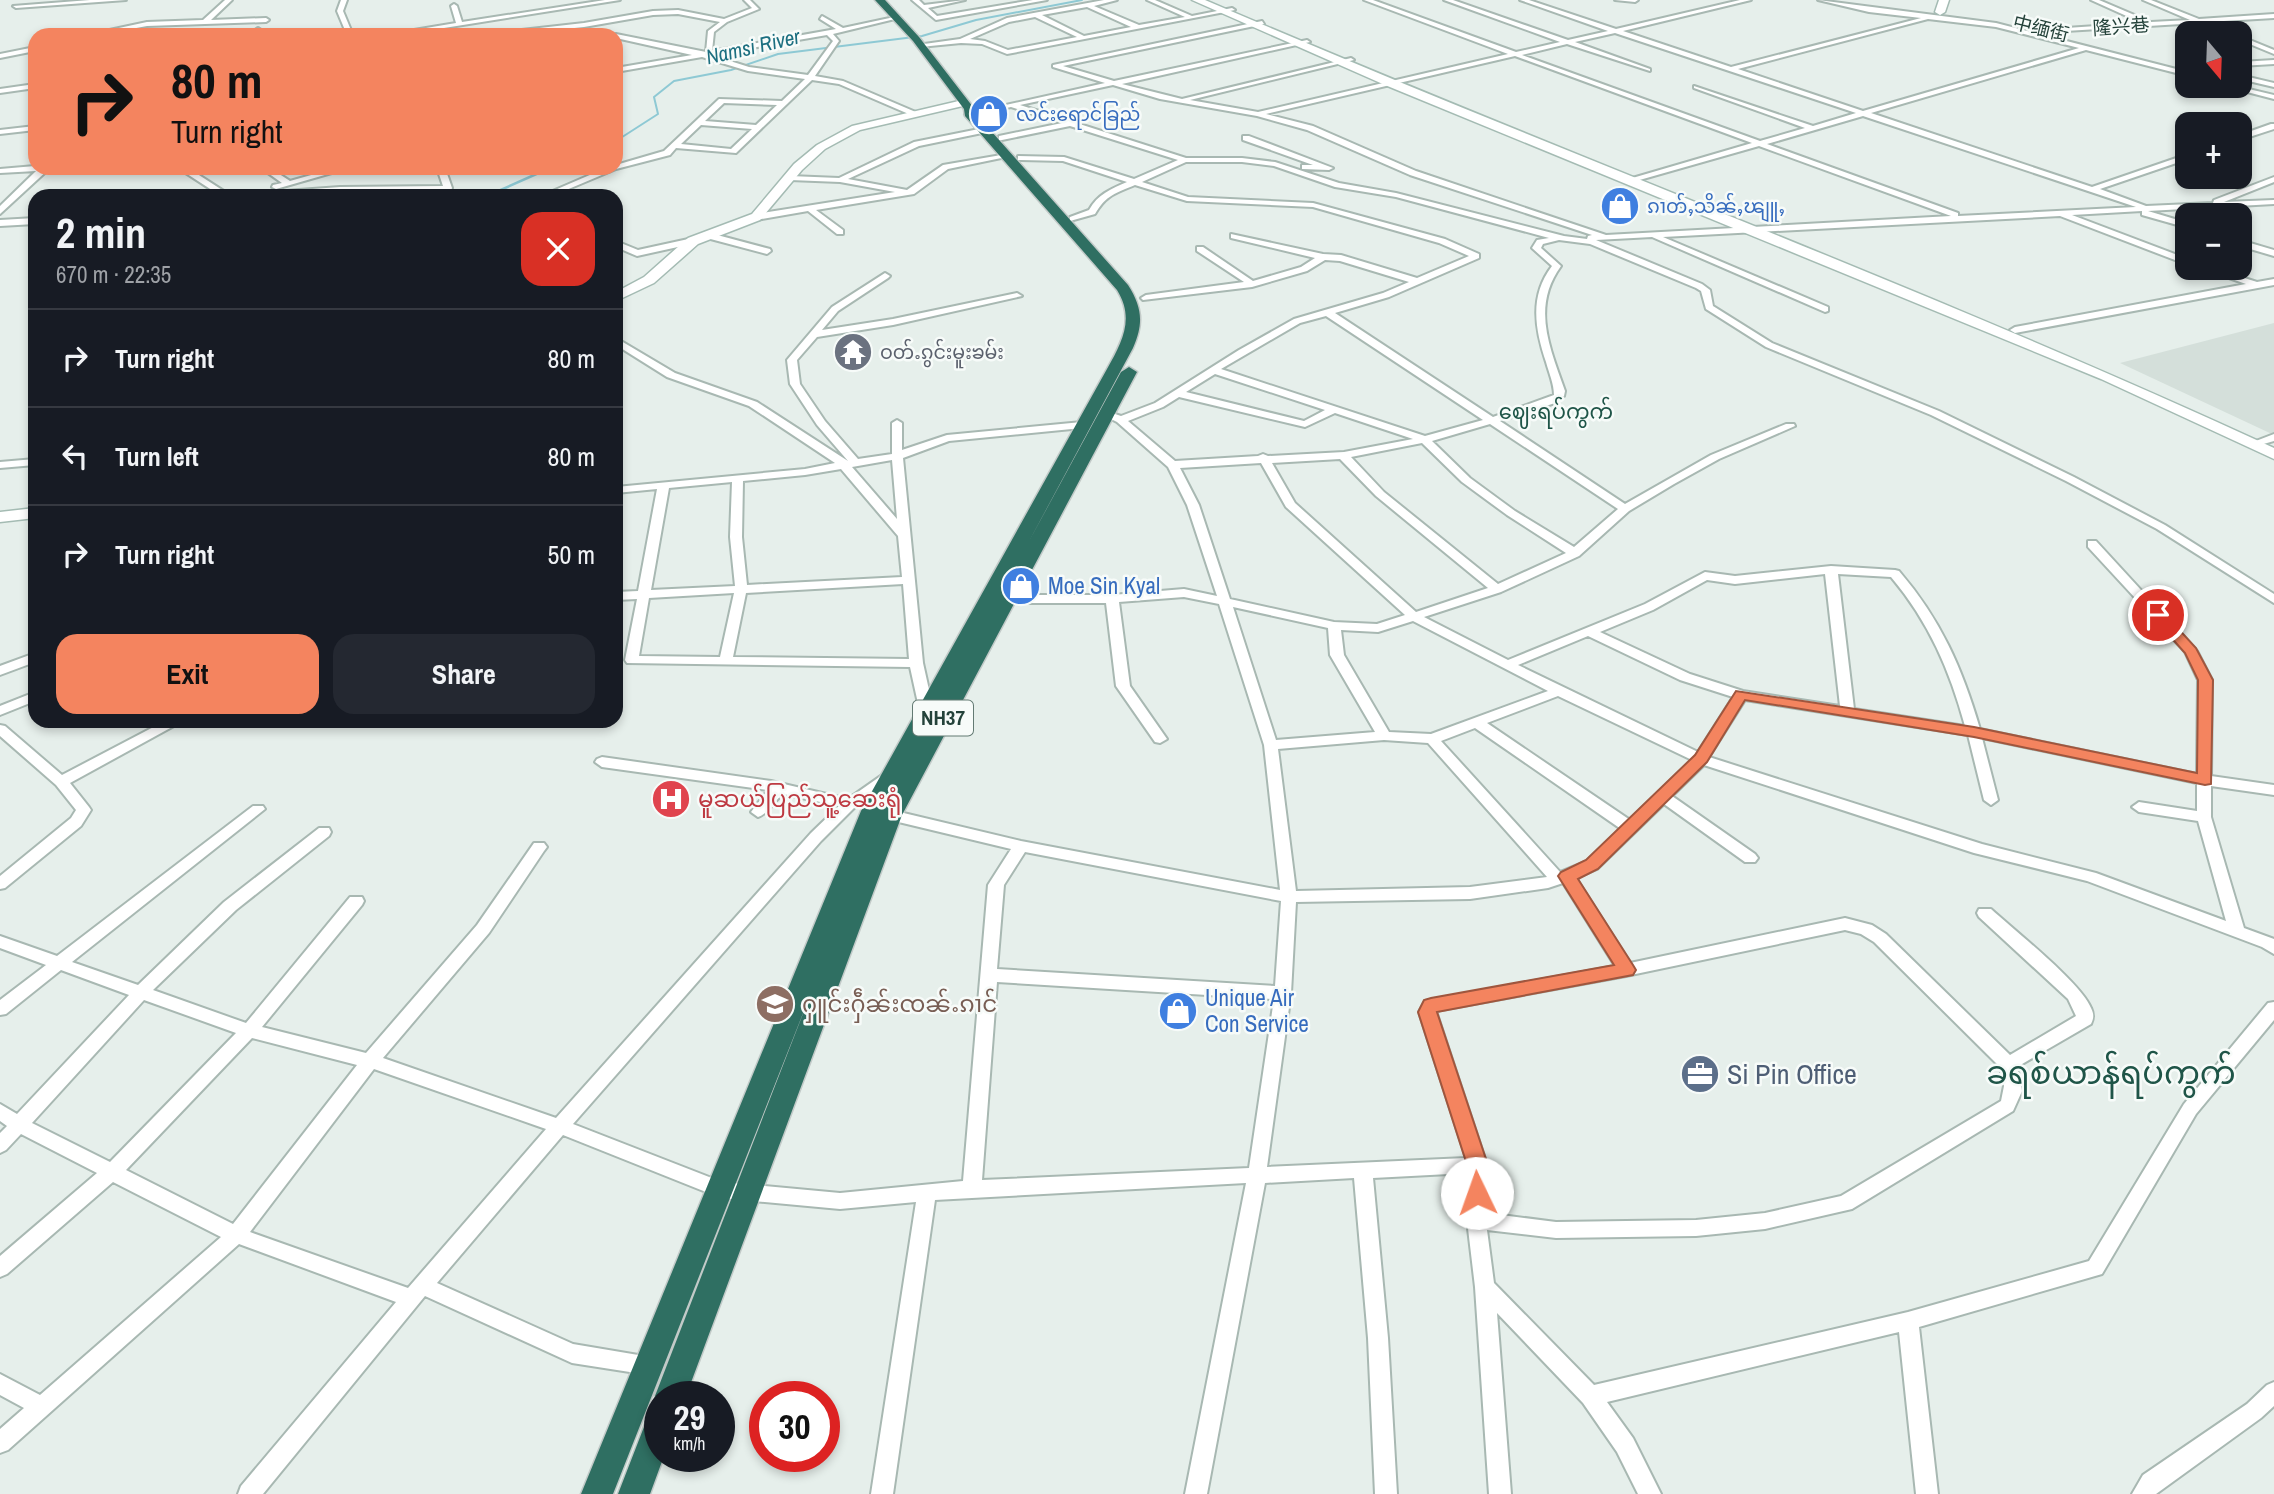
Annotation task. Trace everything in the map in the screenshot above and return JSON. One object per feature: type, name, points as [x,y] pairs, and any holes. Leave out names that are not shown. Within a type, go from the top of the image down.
[{"type":"highway","name":"NH37","points":[[676,1381],[891,815],[935,732],[1082,425],[1115,369],[1135,326],[1136,313],[1123,288],[880,0]]},
{"type":"highway","name":"NH37","points":[[597,1494],[872,811],[926,712],[1113,417],[1149,326],[1146,299],[987,128]]},
{"type":"highway","points":[[634,1494],[644,1467]]},
{"type":"street","points":[[97,11],[109,0]]},
{"type":"street","points":[[16,6],[123,0]]},
{"type":"street","points":[[205,22],[229,0]]},
{"type":"street","points":[[344,0],[341,11],[347,28]]},
{"type":"street","points":[[406,28],[617,0]]},
{"type":"street","points":[[709,52],[708,47],[713,37],[710,33],[726,21],[754,10],[747,0]]},
{"type":"street","points":[[915,0],[936,18],[1044,0]]},
{"type":"street","points":[[922,7],[962,0]]},
{"type":"street","points":[[961,41],[995,24],[1114,0]]},
{"type":"street","points":[[1150,0],[1191,18]]},
{"type":"street","points":[[1171,0],[1205,15]]},
{"type":"street","points":[[1197,0],[1638,180],[2269,446]]},
{"type":"street","points":[[1209,0],[1227,11]]},
{"type":"street","points":[[1367,0],[1963,218]]},
{"type":"street","points":[[1447,0],[1648,70]]},
{"type":"street","points":[[1523,0],[2150,208]]},
{"type":"street","points":[[1618,0],[1635,0]]},
{"type":"street","points":[[1257,114],[1748,0]]},
{"type":"street","points":[[1821,0],[1868,10],[1996,25],[2175,71]]},
{"type":"street","name":"中缅街","points":[[1850,0],[1880,6],[1988,16],[2175,61]]},
{"type":"street","points":[[1940,12],[1944,0]]},
{"type":"street","points":[[2094,0],[2150,24]]},
{"type":"street","points":[[2146,0],[2197,21]]},
{"type":"street","points":[[498,4],[501,17]]},
{"type":"street","points":[[1088,5],[1139,28]]},
{"type":"street","points":[[454,6],[459,23]]},
{"type":"street","points":[[577,6],[583,28]]},
{"type":"street","points":[[916,40],[983,42],[1007,52],[1227,11]]},
{"type":"street","points":[[554,28],[665,12],[726,21]]},
{"type":"street","points":[[1034,14],[1084,38]]},
{"type":"street","points":[[518,15],[523,28]]},
{"type":"street","name":"隆兴巷","points":[[2197,21],[2274,16]]},
{"type":"street","points":[[623,69],[829,33],[897,17]]},
{"type":"street","points":[[1731,69],[1930,17]]},
{"type":"street","points":[[822,18],[842,30]]},
{"type":"street","points":[[123,28],[148,23],[267,20]]},
{"type":"street","name":"隆兴巷","points":[[2051,31],[2175,22]]},
{"type":"street","points":[[1257,24],[1055,66],[1110,84],[1179,101],[1257,114],[1310,128],[1413,173],[1605,237]]},
{"type":"street","points":[[584,25],[593,28]]},
{"type":"street","points":[[674,146],[731,152],[810,78],[833,45],[835,37],[829,33]]},
{"type":"street","points":[[623,37],[741,66],[859,88],[914,113],[987,128],[1131,183],[1187,199],[1314,205],[1442,241],[1476,256],[1419,282],[1279,330],[1179,394],[1113,417]]},
{"type":"street","points":[[623,247],[637,253],[693,241],[756,217],[911,192],[946,167],[1012,105],[1301,43]]},
{"type":"street","points":[[2252,43],[2274,52]]},
{"type":"street","points":[[1638,180],[2086,48]]},
{"type":"street","points":[[0,56],[28,50]]},
{"type":"street","points":[[1179,101],[1345,61]]},
{"type":"street","points":[[2252,64],[2274,62]]},
{"type":"street","points":[[2252,80],[2274,85]]},
{"type":"street","points":[[0,91],[28,87]]},
{"type":"street","points":[[1696,87],[1812,128]]},
{"type":"street","points":[[2252,92],[2274,97]]},
{"type":"street","points":[[623,165],[662,155],[726,99],[783,103]]},
{"type":"street","points":[[1012,105],[1074,122],[1185,160],[1257,161],[1329,168],[1246,138]]},
{"type":"street","points":[[756,217],[821,147],[844,134],[914,113]]},
{"type":"street","points":[[840,180],[917,144],[987,128],[1074,122]]},
{"type":"street","points":[[701,123],[757,127]]},
{"type":"street","points":[[2252,134],[2274,126]]},
{"type":"street","points":[[0,132],[28,129]]},
{"type":"street","points":[[1073,219],[1092,212],[1098,201],[1107,194],[1185,160]]},
{"type":"street","points":[[2094,189],[2175,161]]},
{"type":"street","points":[[1275,164],[1338,185],[1396,195],[1564,239],[1599,244],[1699,286],[1705,290],[1709,307],[1769,345],[1944,417],[2070,479],[2161,527],[2274,598]]},
{"type":"street","points":[[0,171],[28,169]]},
{"type":"street","points":[[0,211],[38,175]]},
{"type":"street","points":[[193,175],[216,189]]},
{"type":"street","points":[[276,175],[289,184]]},
{"type":"street","points":[[266,189],[320,175]]},
{"type":"street","points":[[562,189],[596,175]]},
{"type":"street","points":[[790,178],[840,180],[911,192]]},
{"type":"street","points":[[2212,203],[2274,179]]},
{"type":"street","points":[[1638,180],[1766,228],[2015,330],[2199,408],[2269,446]]},
{"type":"street","points":[[1314,205],[1338,185]]},
{"type":"street","points":[[2252,203],[2274,202]]},
{"type":"street","points":[[1173,465],[1216,459],[1343,455],[1424,439],[1524,410],[1559,396],[1539,308],[1545,282],[1557,266],[1536,248],[1540,242],[2175,207]]},
{"type":"street","points":[[2135,209],[2175,222]]},
{"type":"street","points":[[811,210],[840,232]]},
{"type":"street","points":[[2059,213],[2175,257]]},
{"type":"street","points":[[0,223],[28,221]]},
{"type":"street","points":[[706,235],[767,251]]},
{"type":"street","points":[[1651,235],[1825,309]]},
{"type":"street","points":[[1234,236],[1323,257],[1341,258],[1419,282]]},
{"type":"street","points":[[623,293],[649,279],[693,241]]},
{"type":"street","points":[[2252,247],[2274,253]]},
{"type":"street","points":[[1200,249],[1252,284]]},
{"type":"street","points":[[1146,299],[1252,284],[1304,269],[1323,257]]},
{"type":"street","points":[[885,276],[835,309],[817,334],[792,360],[794,384],[905,537]]},
{"type":"street","points":[[2241,280],[2274,291]]},
{"type":"street","points":[[2015,330],[2274,282]]},
{"type":"street","points":[[817,334],[893,322],[1017,296]]},
{"type":"street","points":[[1327,312],[1493,419],[1625,509]]},
{"type":"street","points":[[623,345],[671,375],[753,404],[849,462]]},
{"type":"street","points":[[1213,370],[1424,439],[1466,480],[1511,513],[1575,553]]},
{"type":"street","points":[[1179,394],[1305,424],[1333,410]]},
{"type":"street","points":[[1113,417],[1173,465],[1193,505],[1271,745],[1289,897],[1283,993],[1257,1175],[1196,1494]]},
{"type":"street","points":[[897,423],[897,456],[916,663],[926,712],[935,732]]},
{"type":"street","points":[[623,490],[663,488],[805,472],[849,462],[897,456],[947,438],[1082,425]]},
{"type":"street","points":[[998,599],[1112,599],[1167,593],[1226,600],[1334,626],[1378,628],[1497,589],[1575,553],[1625,509],[1715,457],[1790,426]]},
{"type":"street","points":[[1343,455],[1380,494],[1497,589]]},
{"type":"street","points":[[1263,457],[1290,505],[1413,616],[1559,691],[1701,759],[1979,849],[2091,877],[2272,945]]},
{"type":"street","points":[[0,465],[28,463]]},
{"type":"street","points":[[726,661],[741,589],[736,537],[738,478]]},
{"type":"street","points":[[663,488],[632,660],[916,663]]},
{"type":"street","points":[[0,517],[28,514]]},
{"type":"street","points":[[2092,544],[2191,651],[2205,680],[2204,817],[2237,932]]},
{"type":"street","points":[[1506,665],[1649,607],[1705,576],[1735,580],[1831,570],[1897,576],[1938,632],[1974,732],[1991,800]]},
{"type":"street","points":[[1831,570],[1847,710]]},
{"type":"street","points":[[623,596],[909,580]]},
{"type":"street","points":[[1112,599],[1116,656],[1123,686],[1160,739]]},
{"type":"street","points":[[1334,626],[1337,655],[1384,736]]},
{"type":"street","points":[[1588,631],[1685,677],[1741,695],[1974,732],[2205,780],[2274,790]]},
{"type":"street","points":[[0,671],[28,660]]},
{"type":"street","points":[[1271,745],[1384,736],[1432,739],[1479,724],[1559,691]]},
{"type":"street","points":[[891,815],[1021,846],[1289,897],[1470,893],[1562,878],[1592,865],[1701,759],[1741,695]]},
{"type":"street","points":[[0,711],[28,699]]},
{"type":"street","points":[[1479,724],[1632,828]]},
{"type":"street","points":[[61,782],[163,728]]},
{"type":"street","points":[[0,729],[61,782],[84,810],[76,822],[0,884]]},
{"type":"street","points":[[1432,739],[1562,878],[1626,970]]},
{"type":"street","points":[[602,762],[781,788],[850,804]]},
{"type":"street","points":[[249,1494],[417,1292],[679,990],[816,837],[850,804],[896,771],[919,763]]},
{"type":"street","points":[[758,812],[769,797],[781,788]]},
{"type":"street","points":[[1662,797],[1750,858]]},
{"type":"street","points":[[2139,807],[2204,817]]},
{"type":"street","points":[[0,1009],[258,809]]},
{"type":"street","points":[[0,1145],[142,991],[230,906],[324,832]]},
{"type":"street","points":[[0,1443],[236,1235],[370,1061],[483,929],[539,846]]},
{"type":"street","points":[[972,1188],[996,885],[1021,846]]},
{"type":"street","points":[[0,1268],[113,1171],[249,1031],[356,901]]},
{"type":"street","points":[[1985,913],[2074,995],[2084,1010],[2085,1019],[2008,1064]]},
{"type":"street","points":[[1476,1220],[1556,1230],[1696,1228],[1765,1222],[1845,1203],[2007,1107],[2014,1098],[2008,1064],[1880,939],[1866,929],[1845,924],[1626,970],[1431,1006],[1427,1012],[1478,1165],[1476,1220],[1485,1287],[1500,1494]]},
{"type":"street","points":[[0,942],[249,1031],[370,1061],[562,1127],[721,1190],[748,1195],[840,1201],[972,1188],[1478,1165]]},
{"type":"street","points":[[990,975],[1283,993]]},
{"type":"street","points":[[1590,1396],[1908,1321],[2095,1268],[2190,1109],[2274,1008]]},
{"type":"street","points":[[0,1111],[19,1125],[236,1235],[417,1292],[572,1353],[649,1365]]},
{"type":"street","points":[[1363,1170],[1378,1338],[1386,1494]]},
{"type":"street","points":[[882,1494],[927,1192]]},
{"type":"street","points":[[1485,1287],[1590,1396],[1625,1446],[1650,1494]]},
{"type":"street","points":[[1908,1321],[1927,1494]]},
{"type":"street","points":[[0,1384],[42,1407]]},
{"type":"street","points":[[2143,1494],[2151,1483],[2253,1411],[2274,1392]]},
{"type":"shaded area","points":[[2274,323],[2274,435],[2120,363]]},
{"type":"waterway","name":"Namsi River","points":[[623,136],[658,114],[654,97],[674,81],[731,70],[778,54],[922,36],[976,20],[1082,0]]},
{"type":"waterway","name":"Namsi River","points":[[503,189],[534,175]]},
{"type":"place","name":"လင်းရောင်ခြည်","points":[[989,114]]},
{"type":"place","name":"ၵၢတ်ႇသိၼ်ႇၽျူႇ","points":[[1620,206]]},
{"type":"place","name":"ဝတ်ႉၵွင်းမူးၶမ်း","points":[[853,352]]},
{"type":"place","name":"Moe Sin Kyal","points":[[1021,586]]},
{"type":"place","name":"မူဆယ်ပြည်သူ့ဆေးရုံ","points":[[671,799]]},
{"type":"place","name":"ႁူင်းႁဵၼ်းၸၼ်ႉၵၢင်","points":[[775,1004]]},
{"type":"place","name":"Unique Air Con Service","points":[[1178,1011]]},
{"type":"place","name":"Si Pin Office","points":[[1700,1074]]},
{"type":"district","name":"ဈေးရပ်ကွက်","points":[[1556,412]]},
{"type":"district","name":"ခရစ်ယာန်ရပ်ကွက်","points":[[2111,1073]]},
{"type":"route","points":[[1477,1193],[1478,1165],[1427,1012],[1431,1006],[1626,970],[1567,876],[1592,865],[1701,759],[1741,695],[1974,732],[2205,780],[2205,680],[2191,651],[2158,615]]}]
